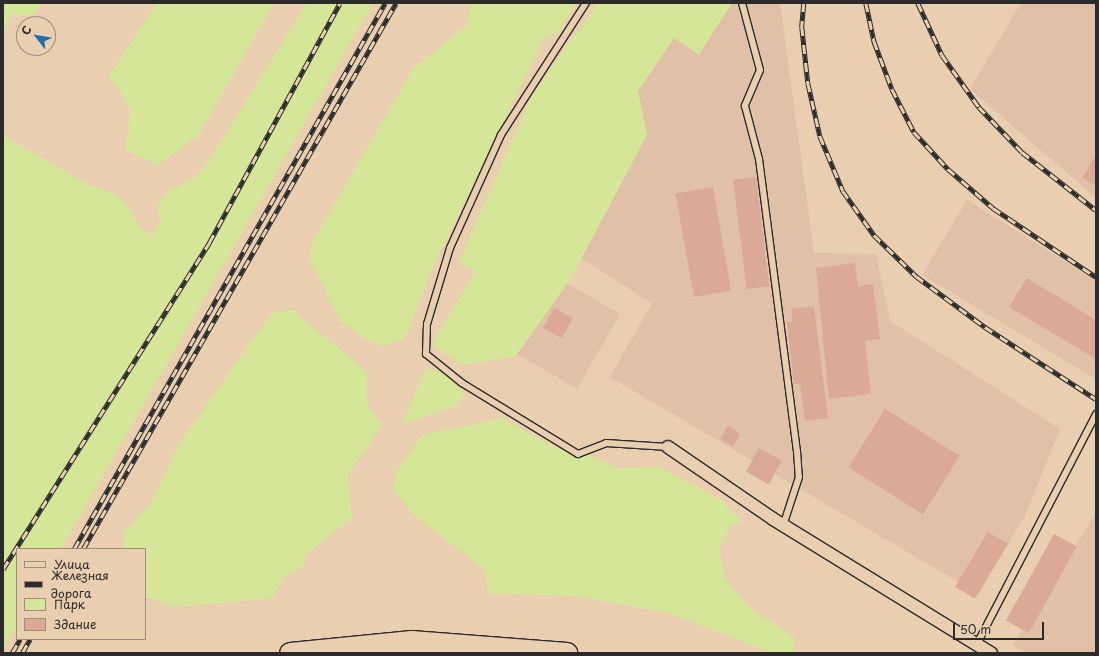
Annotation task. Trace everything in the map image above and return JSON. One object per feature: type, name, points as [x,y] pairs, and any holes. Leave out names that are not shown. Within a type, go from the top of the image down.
[{"type":"highway","points":[[290,653],[411,641],[567,653]]},
{"type":"street","points":[[668,447],[783,526],[991,653]]},
{"type":"lane","points":[[586,3],[501,135],[450,248],[427,324],[426,354],[462,383],[578,454],[606,444],[668,447]]},
{"type":"lane","points":[[742,3],[760,70],[744,106],[759,159],[798,451],[798,477],[783,526]]},
{"type":"lane","points":[[977,644],[1096,414]]},
{"type":"shaded area","points":[[638,3],[780,3],[814,253],[876,254],[890,321],[1060,429],[1026,514],[979,594],[610,377],[652,303],[524,222]]},
{"type":"shaded area","points":[[1021,3],[1096,3],[1096,198],[970,89]]},
{"type":"shaded area","points":[[967,200],[1096,281],[1096,379],[922,275]]},
{"type":"shaded area","points":[[549,273],[620,314],[577,388],[506,347]]},
{"type":"shaded area","points":[[1096,513],[1096,653],[1026,653],[1013,645]]},
{"type":"green space","points":[[3,3],[41,3],[42,5],[30,16],[12,14],[3,32]]},
{"type":"green space","points":[[157,3],[274,3],[198,136],[157,165],[126,150],[130,110],[122,93],[108,77]]},
{"type":"green space","points":[[307,3],[373,3],[62,548],[16,548],[16,628],[3,650],[3,135],[83,182],[112,193],[125,202],[140,228],[154,235],[160,221],[158,205],[166,192],[194,178],[205,167]]},
{"type":"green space","points":[[470,3],[576,3],[557,33],[544,38],[432,269],[408,332],[402,340],[384,346],[372,343],[340,321],[309,257],[313,241],[414,68],[466,26]]},
{"type":"green space","points":[[598,3],[732,3],[699,55],[674,38],[638,91],[647,135],[571,278],[516,356],[462,365],[431,344],[476,271],[459,262],[532,95]]},
{"type":"green space","points":[[292,310],[367,372],[367,405],[382,425],[348,475],[352,518],[305,555],[304,566],[285,576],[272,598],[175,607],[146,597],[146,548],[123,548],[125,531],[152,502],[178,446],[252,340],[273,313]]},
{"type":"green space","points":[[426,368],[446,374],[465,393],[456,406],[402,424]]},
{"type":"green space","points":[[502,418],[559,449],[587,454],[617,468],[658,467],[720,499],[741,521],[728,529],[719,550],[725,578],[748,607],[794,637],[794,653],[771,653],[669,613],[574,596],[488,593],[485,570],[416,517],[394,491],[396,473],[422,435]]},
{"type":"building","points":[[1096,155],[1096,186],[1082,178]]},
{"type":"building","points":[[756,177],[769,286],[747,289],[733,180]]},
{"type":"building","points":[[713,187],[731,290],[694,297],[676,194]]},
{"type":"building","points":[[855,263],[858,286],[873,284],[880,339],[865,341],[871,394],[829,399],[816,268]]},
{"type":"building","points":[[1027,278],[1096,320],[1096,359],[1009,307]]},
{"type":"building","points":[[814,306],[828,418],[805,421],[800,384],[794,384],[787,322],[793,322],[791,309]]},
{"type":"building","points":[[554,308],[573,318],[562,338],[543,328]]},
{"type":"building","points":[[885,409],[960,456],[923,514],[848,468]]},
{"type":"building","points":[[728,426],[741,434],[733,447],[720,439]]},
{"type":"building","points":[[759,448],[782,461],[769,484],[746,472]]},
{"type":"building","points":[[988,532],[1008,544],[975,599],[955,587]]},
{"type":"building","points":[[1054,534],[1077,547],[1029,633],[1006,621]]},
{"type":"railway","points":[[16,548],[209,243],[340,3]]},
{"type":"railway","points":[[75,548],[385,3]]},
{"type":"railway","points":[[84,548],[396,3]]},
{"type":"railway","points":[[804,3],[802,27],[808,83],[820,136],[843,191],[874,235],[916,276],[985,327],[1096,399]]},
{"type":"railway","points":[[866,3],[874,41],[892,89],[914,132],[948,169],[993,208],[1096,277]]},
{"type":"railway","points":[[918,3],[942,55],[979,107],[1022,152],[1096,210]]},
{"type":"railway","points":[[3,569],[16,548]]},
{"type":"railway","points":[[12,653],[19,640]]},
{"type":"railway","points":[[22,653],[29,640]]}]
